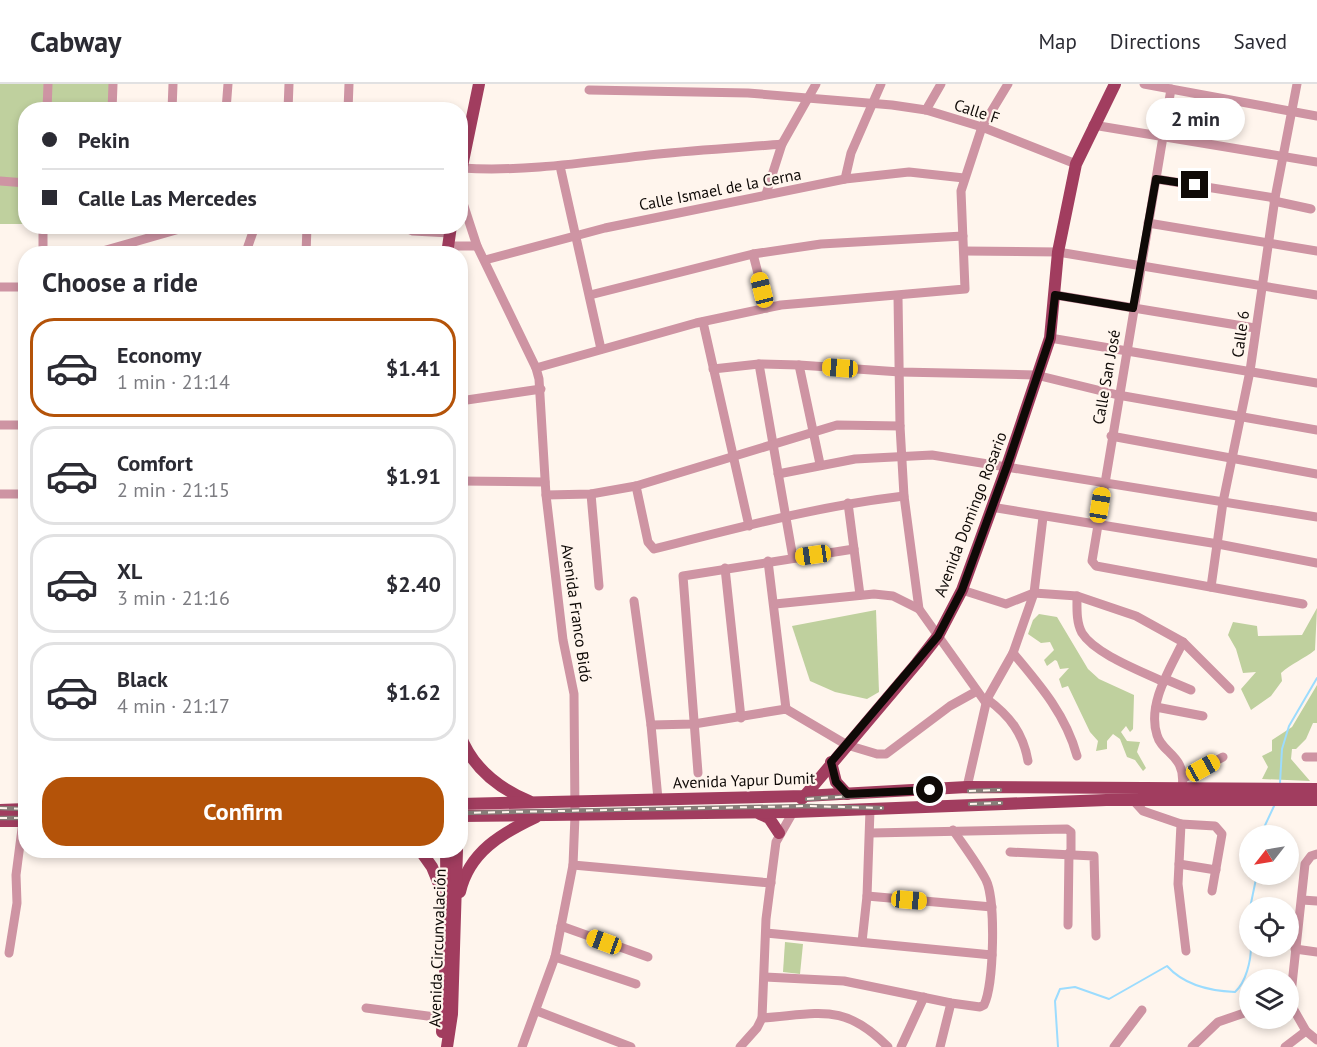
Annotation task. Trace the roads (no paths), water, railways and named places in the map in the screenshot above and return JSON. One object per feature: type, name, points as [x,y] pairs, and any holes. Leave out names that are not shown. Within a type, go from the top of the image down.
[{"type":"main road","points":[[468,136],[477,84]]},
{"type":"main road","name":"Avenida Domingo Rosario","points":[[793,812],[831,762],[938,636],[962,590],[1050,338],[1058,252],[1076,164],[1093,125],[1115,84]]},
{"type":"main road","points":[[468,749],[486,774],[515,795],[533,802]]},
{"type":"main road","points":[[831,762],[836,782],[847,794]]},
{"type":"main road","name":"Avenida Yapur Dumit","points":[[468,804],[804,796],[967,788],[1183,783],[1236,795]]},
{"type":"main road","name":"Avenida Yapur Dumit","points":[[468,816],[756,813],[1311,794]]},
{"type":"main road","points":[[0,810],[18,815]]},
{"type":"main road","points":[[756,813],[769,818],[779,833]]},
{"type":"main road","points":[[452,911],[462,886],[480,853],[503,833],[538,816]]},
{"type":"main road","points":[[0,821],[18,818]]},
{"type":"main road","points":[[425,858],[442,887],[452,911]]},
{"type":"main road","name":"Avenida Circunvalación","points":[[447,858],[452,911],[452,1014],[447,1047]]},
{"type":"main road","name":"Avenida Circunvalación","points":[[441,1047],[456,858]]},
{"type":"street","points":[[47,102],[48,84]]},
{"type":"street","points":[[112,84],[112,102]]},
{"type":"street","points":[[172,102],[173,84]]},
{"type":"street","points":[[227,102],[228,84]]},
{"type":"street","points":[[289,102],[290,84]]},
{"type":"street","points":[[349,102],[350,84]]},
{"type":"street","points":[[748,93],[753,84]]},
{"type":"street","points":[[766,194],[782,144],[816,84]]},
{"type":"street","points":[[845,179],[851,153],[881,84]]},
{"type":"street","points":[[926,110],[942,84]]},
{"type":"street","points":[[536,368],[703,322],[767,308],[965,290],[961,191],[982,127],[1008,84]]},
{"type":"street","points":[[1144,84],[1172,89],[1194,88],[1317,116]]},
{"type":"street","name":"Calle 6","points":[[1211,587],[1223,502],[1250,371],[1270,244],[1274,199],[1297,84]]},
{"type":"street","name":"Calle F","points":[[589,90],[613,87],[718,88],[748,93],[926,110],[982,127],[1076,164]]},
{"type":"street","name":"Calle San José","points":[[1172,89],[1096,525],[1094,564],[1211,587]]},
{"type":"street","points":[[1093,125],[1317,162]]},
{"type":"street","points":[[468,172],[560,166],[652,154],[782,144]]},
{"type":"street","points":[[560,166],[601,349]]},
{"type":"street","name":"Calle Ismael de la Cerna","points":[[485,260],[575,235],[845,179],[909,172],[964,178]]},
{"type":"street","points":[[1156,179],[1274,199],[1311,209]]},
{"type":"street","points":[[0,180],[18,182]]},
{"type":"street","name":"Avenida Franco Bidó","points":[[468,218],[477,246],[536,368],[540,389],[546,495],[562,640],[574,694],[573,866],[555,957],[522,1047]]},
{"type":"street","points":[[1148,223],[1317,251]]},
{"type":"street","points":[[120,246],[162,234]]},
{"type":"street","points":[[425,234],[477,246]]},
{"type":"street","points":[[590,295],[753,254],[821,244],[963,236]]},
{"type":"street","points":[[964,251],[1058,252],[1317,295]]},
{"type":"street","points":[[753,254],[767,308]]},
{"type":"street","points":[[0,287],[18,287]]},
{"type":"street","points":[[1055,295],[1255,328]]},
{"type":"street","points":[[898,297],[900,426],[904,496],[919,609],[977,691],[987,701],[1003,710],[1018,729],[1028,761]]},
{"type":"street","points":[[703,322],[748,526]]},
{"type":"street","points":[[1050,338],[1317,383]]},
{"type":"street","points":[[713,369],[759,364],[900,372],[1036,375],[1118,395],[1317,429]]},
{"type":"street","points":[[759,364],[793,558]]},
{"type":"street","points":[[799,365],[811,431],[820,465]]},
{"type":"street","points":[[468,400],[540,389]]},
{"type":"street","points":[[0,425],[18,425]]},
{"type":"street","points":[[546,495],[591,494],[636,486],[811,431],[837,425],[900,426]]},
{"type":"street","points":[[1111,436],[1317,474]]},
{"type":"street","points":[[778,474],[820,465],[902,455],[932,455],[1317,517]]},
{"type":"street","points":[[468,481],[545,482]]},
{"type":"street","points":[[636,486],[648,542],[654,549],[848,502],[904,496]]},
{"type":"street","points":[[0,494],[18,494]]},
{"type":"street","points":[[591,494],[599,586]]},
{"type":"street","points":[[848,502],[860,595]]},
{"type":"street","points":[[991,507],[1218,544],[1317,564]]},
{"type":"street","points":[[967,788],[987,701],[1013,653],[1034,593],[1043,517]]},
{"type":"street","points":[[698,773],[682,579],[686,574],[854,549]]},
{"type":"street","points":[[768,561],[786,709]]},
{"type":"street","points":[[725,568],[741,718]]},
{"type":"street","points":[[1211,587],[1303,603]]},
{"type":"street","points":[[962,590],[1006,604],[1034,593],[1077,596],[1136,616],[1183,642],[1230,689]]},
{"type":"street","points":[[775,604],[860,595],[893,596],[919,609]]},
{"type":"street","points":[[1077,596],[1077,616],[1082,632],[1092,644],[1164,680],[1191,690]]},
{"type":"street","points":[[634,601],[651,725],[658,799]]},
{"type":"street","points":[[1183,642],[1164,680],[1156,707],[1157,737],[1180,766],[1183,783],[1223,757]]},
{"type":"street","points":[[1013,653],[1045,691],[1070,732],[1077,756]]},
{"type":"street","points":[[651,725],[694,724],[786,709],[847,745],[877,754],[893,751],[950,706],[977,691]]},
{"type":"street","points":[[1156,707],[1203,716]]},
{"type":"street","points":[[1306,757],[1317,758]]},
{"type":"street","points":[[1133,800],[1143,811],[1181,824],[1215,826],[1220,829],[1222,834],[1212,891]]},
{"type":"street","points":[[861,942],[867,896],[871,833],[870,810]]},
{"type":"street","name":"Avenida Domingo Rosario","points":[[762,1018],[771,883],[779,833],[793,812]]},
{"type":"street","points":[[1181,824],[1178,884],[1186,951]]},
{"type":"street","points":[[871,833],[1067,829],[1071,832],[1068,925]]},
{"type":"street","points":[[765,977],[844,981],[951,1003],[980,1007],[984,1005],[992,955],[992,907],[987,881],[953,830]]},
{"type":"street","points":[[1010,852],[1092,854],[1095,858],[1096,936]]},
{"type":"street","points":[[1299,921],[1305,864],[1311,856],[1317,854]]},
{"type":"street","points":[[9,953],[17,903],[16,875],[19,858]]},
{"type":"street","points":[[1179,864],[1216,870]]},
{"type":"street","points":[[573,866],[771,883]]},
{"type":"street","points":[[867,896],[992,907]]},
{"type":"street","points":[[1302,900],[1317,901]]},
{"type":"street","points":[[561,926],[648,957]]},
{"type":"street","points":[[766,933],[992,955]]},
{"type":"street","points":[[1299,950],[1317,952]]},
{"type":"street","points":[[555,957],[636,984]]},
{"type":"street","points":[[901,1047],[924,997]]},
{"type":"street","points":[[940,1047],[951,1003]]},
{"type":"street","points":[[366,1008],[443,1018]]},
{"type":"street","points":[[1114,1047],[1142,1010]]},
{"type":"street","points":[[537,1011],[631,1047]]},
{"type":"street","points":[[740,1047],[757,1028],[762,1018],[831,1012],[855,1020],[888,1047]]},
{"type":"street","points":[[1192,1047],[1218,1022],[1239,1015]]},
{"type":"street","points":[[1299,1019],[1306,1031],[1317,1040]]},
{"type":"street","points":[[1285,1047],[1306,1031]]},
{"type":"waterway","points":[[1280,783],[1282,749],[1289,726],[1317,678]]},
{"type":"waterway","points":[[1265,825],[1275,804]]},
{"type":"waterway","points":[[1252,897],[1255,885]]},
{"type":"waterway","points":[[1058,1047],[1055,1001],[1060,989],[1075,987],[1109,999],[1167,966],[1181,978],[1198,986],[1235,992],[1242,983],[1250,957]]},
{"type":"railway","points":[[969,791],[1000,790]]},
{"type":"railway","points":[[807,799],[882,794]]},
{"type":"railway","points":[[970,804],[1001,803]]},
{"type":"railway","points":[[468,813],[807,806],[882,808]]},
{"type":"railway","points":[[0,808],[18,809]]},
{"type":"railway","points":[[0,818],[18,818]]}]
